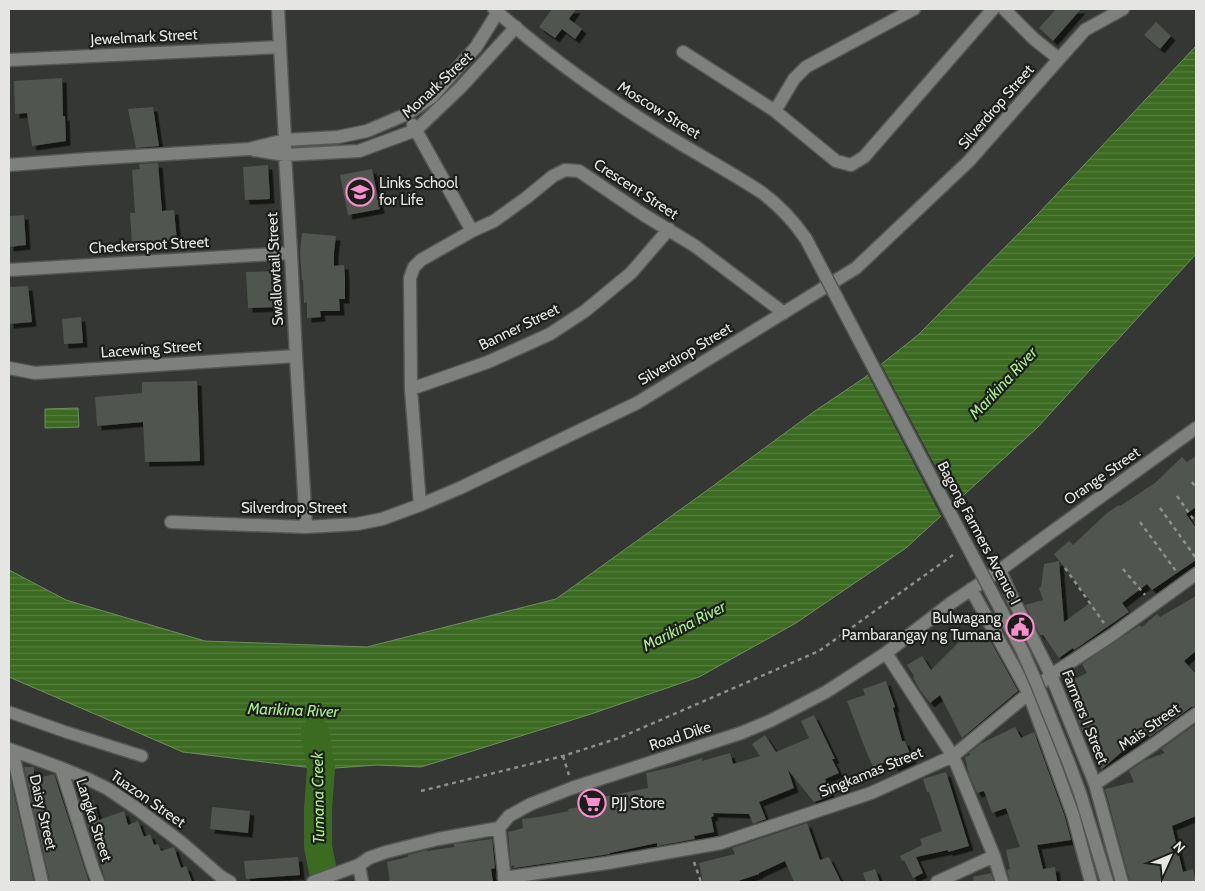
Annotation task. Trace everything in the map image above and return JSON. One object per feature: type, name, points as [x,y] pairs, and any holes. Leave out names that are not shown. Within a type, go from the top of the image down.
[{"type":"street","name":"Swallowtail Street","points":[[278,9],[306,527]]},
{"type":"street","points":[[775,111],[794,79],[806,67],[914,9]]},
{"type":"street","points":[[683,52],[775,111],[836,161],[851,165],[864,157],[993,9]]},
{"type":"street","points":[[1004,9],[1034,39],[1059,59]]},
{"type":"street","name":"Moscow Street","points":[[496,10],[571,71],[616,103],[774,201],[806,239]]},
{"type":"street","name":"Monark Street","points":[[9,165],[249,149],[285,140],[330,138],[368,131],[407,114],[432,97],[476,47],[496,10]]},
{"type":"street","name":"Silverdrop Street","points":[[170,522],[306,527],[357,524],[382,519],[460,488],[636,403],[856,268],[969,162],[1086,30],[1120,10]]},
{"type":"street","name":"Monark Street","points":[[249,149],[285,155],[359,151],[416,130],[461,88],[516,27]]},
{"type":"street","name":"Jewelmark Street","points":[[9,60],[280,47]]},
{"type":"street","points":[[407,114],[472,230]]},
{"type":"street","points":[[356,134],[359,151]]},
{"type":"street","name":"Crescent Street","points":[[420,505],[411,389],[410,278],[414,267],[422,260],[472,230],[494,221],[553,176],[565,170],[579,171],[694,246],[784,313]]},
{"type":"street","name":"Banner Street","points":[[411,389],[488,362],[550,334],[585,311],[631,273],[669,229]]},
{"type":"street","name":"Bagong Farmers Avenue I","points":[[806,239],[1023,652],[1080,793],[1107,882]]},
{"type":"street","name":"Checkerspot Street","points":[[9,270],[291,253]]},
{"type":"street","name":"Lacewing Street","points":[[9,368],[35,373],[296,356]]},
{"type":"street","name":"Orange Street","points":[[1026,550],[1196,428]]},
{"type":"street","name":"Road Dike","points":[[499,828],[509,816],[531,804],[572,788],[741,733],[770,721],[826,692],[886,653],[950,603],[1000,570],[1026,550]]},
{"type":"street","name":"Farmers I Street","points":[[1000,570],[1051,675],[1095,784],[1122,882]]},
{"type":"street","name":"Singkamas Street","points":[[505,880],[721,843],[871,793],[953,756],[1051,675],[1112,635],[1196,574]]},
{"type":"street","points":[[971,588],[1029,694],[1070,808],[1091,882]]},
{"type":"street","points":[[886,653],[953,756],[994,856],[1002,882]]},
{"type":"street","points":[[9,712],[142,756]]},
{"type":"street","name":"Mais Street","points":[[1095,784],[1196,714]]},
{"type":"street","name":"Tuazon Street","points":[[10,749],[90,780],[108,789],[182,843],[220,876],[230,882]]},
{"type":"street","name":"Daisy Street","points":[[10,749],[42,882]]},
{"type":"street","name":"Langka Street","points":[[60,768],[98,882]]},
{"type":"street","points":[[313,882],[359,865],[369,858],[386,852],[438,839],[499,828],[505,880]]},
{"type":"street","points":[[937,882],[994,856]]},
{"type":"street","points":[[359,865],[362,882]]},
{"type":"path","points":[[1192,482],[1196,488]]},
{"type":"path","points":[[1177,496],[1196,523]]},
{"type":"path","points":[[1160,508],[1196,558]]},
{"type":"path","points":[[1140,522],[1184,582]]},
{"type":"path","points":[[421,791],[563,756],[619,738],[818,651],[953,555]]},
{"type":"path","points":[[1065,568],[1112,635]]},
{"type":"path","points":[[1123,569],[1153,604]]},
{"type":"path","points":[[563,756],[570,780]]},
{"type":"path","points":[[689,849],[701,882]]},
{"type":"water","name":"Marikina River","points":[[1196,46],[1196,254],[1037,428],[906,548],[796,623],[699,677],[588,715],[421,767],[377,765],[321,769],[183,752],[9,677],[9,570],[66,600],[205,641],[367,647],[556,599],[815,411],[864,378],[918,335],[1037,215]]},
{"type":"water","points":[[78,408],[79,427],[45,428],[45,409]]},
{"type":"pier","points":[[880,362],[956,505],[942,518],[867,373]]},
{"type":"building","points":[[552,9],[576,9],[569,19],[582,29],[575,39],[562,29],[555,38],[539,27]]},
{"type":"building","points":[[1056,9],[1081,9],[1053,41],[1039,28]]},
{"type":"building","points":[[1156,22],[1171,36],[1160,49],[1144,35]]},
{"type":"building","points":[[62,78],[66,141],[32,146],[27,113],[15,114],[14,81]]},
{"type":"building","points":[[153,107],[159,146],[136,148],[128,109]]},
{"type":"building","points":[[158,163],[162,211],[174,210],[177,241],[132,244],[130,213],[135,213],[132,170],[140,169],[139,164]]},
{"type":"building","points":[[268,165],[270,199],[245,200],[243,167]]},
{"type":"building","name":"Links School for Life","points":[[372,169],[380,209],[348,215],[340,175]]},
{"type":"building","points":[[24,215],[26,245],[9,247],[9,216]]},
{"type":"building","points":[[302,233],[336,236],[334,266],[344,265],[345,277],[345,299],[339,299],[340,311],[320,311],[321,317],[307,318],[307,302],[304,303],[300,252]]},
{"type":"building","points":[[277,271],[279,307],[248,308],[246,272]]},
{"type":"building","points":[[28,286],[32,322],[9,324],[9,287]]},
{"type":"building","points":[[81,317],[83,343],[64,344],[62,319]]},
{"type":"building","points":[[197,381],[200,461],[145,462],[143,422],[97,426],[95,397],[142,393],[142,382]]},
{"type":"building","points":[[1196,456],[1196,507],[1186,514],[1196,528],[1196,560],[1152,590],[1147,584],[1122,603],[1129,612],[1074,650],[1073,648],[1059,658],[1043,635],[1040,635],[1025,605],[1043,600],[1039,588],[1041,587],[1044,564],[1059,561],[1064,622],[1091,602],[1054,554],[1069,541],[1073,545],[1107,513],[1155,483],[1182,457],[1187,462]]},
{"type":"building","points":[[1196,596],[1196,651],[1184,661],[1196,674],[1196,706],[1191,707],[1150,737],[1145,732],[1102,769],[1093,757],[1098,752],[1082,730],[1064,684],[1087,673],[1082,664],[1140,625],[1142,627],[1157,614],[1160,617]]},
{"type":"building","points":[[971,630],[981,639],[985,635],[990,640],[1018,691],[962,738],[940,695],[930,703],[920,690],[907,665],[922,656],[931,670]]},
{"type":"building","points":[[886,681],[895,707],[893,708],[902,741],[905,741],[912,759],[894,767],[891,760],[873,767],[847,701],[865,695],[863,689]]},
{"type":"building","points":[[814,715],[835,759],[832,759],[839,773],[825,779],[831,796],[814,802],[788,770],[794,788],[759,802],[766,819],[753,824],[749,814],[713,813],[714,816],[711,817],[714,832],[694,836],[695,839],[657,846],[657,843],[610,854],[514,868],[514,865],[511,866],[508,832],[523,828],[522,819],[569,811],[568,809],[579,807],[578,804],[598,798],[648,788],[646,773],[702,758],[702,761],[730,753],[733,764],[760,756],[752,744],[765,735],[776,752],[809,738],[801,721]]},
{"type":"building","points":[[1196,724],[1196,816],[1172,826],[1183,872],[1193,869],[1196,882],[1130,882],[1105,789],[1134,782],[1129,771],[1145,760],[1165,753],[1161,749]]},
{"type":"building","points":[[1015,727],[1021,738],[1034,732],[1065,817],[1071,840],[1037,845],[1043,869],[1055,867],[1057,882],[1010,882],[1007,870],[1010,869],[1006,850],[1020,847],[1006,808],[992,813],[984,791],[977,793],[969,775],[965,757],[970,755],[969,753],[980,744]]},
{"type":"building","points":[[24,767],[34,767],[34,779],[54,774],[89,882],[50,882]]},
{"type":"building","points":[[9,772],[34,882],[9,882]]},
{"type":"building","points":[[946,772],[969,846],[948,852],[948,850],[916,857],[923,873],[913,878],[900,856],[922,845],[920,839],[942,831],[923,779]]},
{"type":"building","points":[[81,789],[85,803],[93,800],[99,820],[124,811],[128,825],[138,821],[144,837],[150,834],[154,845],[158,844],[161,851],[174,847],[181,868],[186,866],[192,882],[106,882],[77,791]]},
{"type":"building","points":[[212,807],[250,811],[248,833],[210,829]]},
{"type":"building","points":[[807,823],[820,860],[829,857],[841,882],[794,882],[785,861],[759,874],[735,882],[703,882],[699,863],[735,854],[732,848]]},
{"type":"building","points":[[492,839],[495,868],[491,869],[493,882],[390,882],[387,862],[427,850],[454,847],[454,844]]},
{"type":"building","points":[[298,857],[300,875],[246,879],[244,861]]},
{"type":"building","points":[[875,869],[880,882],[866,882],[863,873]]},
{"type":"building","points":[[991,873],[994,882],[974,882],[973,877]]},
{"type":"waterway","name":"Tumana Creek","points":[[315,732],[321,769],[318,846],[325,882]]},
{"type":"place","name":"Links School for Life","points":[[360,192]]},
{"type":"place","name":"Bulwagang Pambarangay ng Tumana","points":[[1020,627]]},
{"type":"place","name":"PJJ Store","points":[[592,803]]}]
